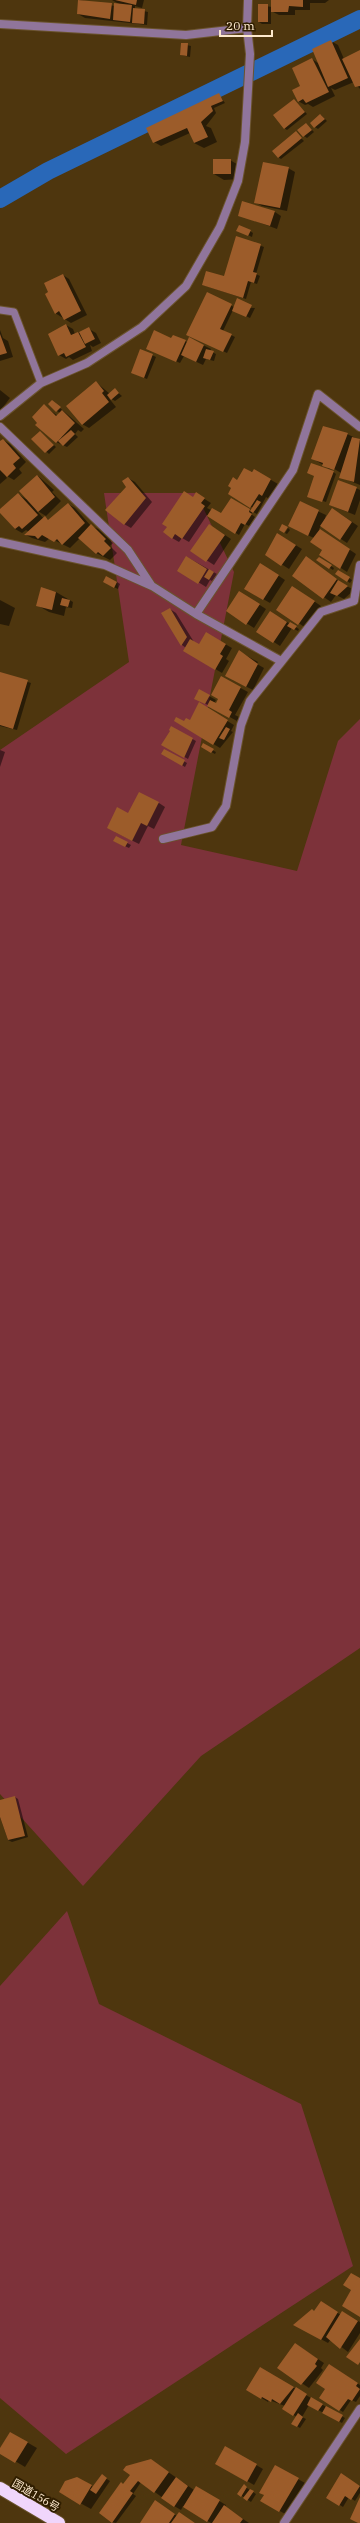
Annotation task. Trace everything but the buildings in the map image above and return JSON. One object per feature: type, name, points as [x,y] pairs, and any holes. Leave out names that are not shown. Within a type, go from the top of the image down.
[{"type":"highway","name":"国道156号","points":[[0,2488],[59,2523]]},
{"type":"street","points":[[0,416],[41,383],[87,363],[142,327],[186,286],[220,228],[238,181],[245,142],[250,54],[247,28],[248,0]]},
{"type":"street","points":[[0,24],[186,35],[247,28]]},
{"type":"street","points":[[196,614],[293,470],[318,394],[360,428]]},
{"type":"street","points":[[0,428],[128,550],[152,586]]},
{"type":"street","points":[[0,542],[105,565],[152,586],[196,614],[281,661]]},
{"type":"street","points":[[163,839],[212,827],[226,806],[241,725],[250,701],[321,612],[354,601],[360,565]]},
{"type":"street","points":[[284,2523],[360,2409]]},
{"type":"lane","points":[[0,310],[14,312],[41,383]]},
{"type":"shaded area","points":[[104,493],[196,493],[234,572],[181,845],[297,871],[338,741],[360,719],[360,1648],[201,1756],[83,1886],[0,1794],[0,750],[129,662]]},
{"type":"shaded area","points":[[67,1911],[99,2004],[301,2104],[353,2266],[66,2454],[0,2398],[0,1986]]},
{"type":"waterway","points":[[0,199],[48,171],[360,19]]}]
